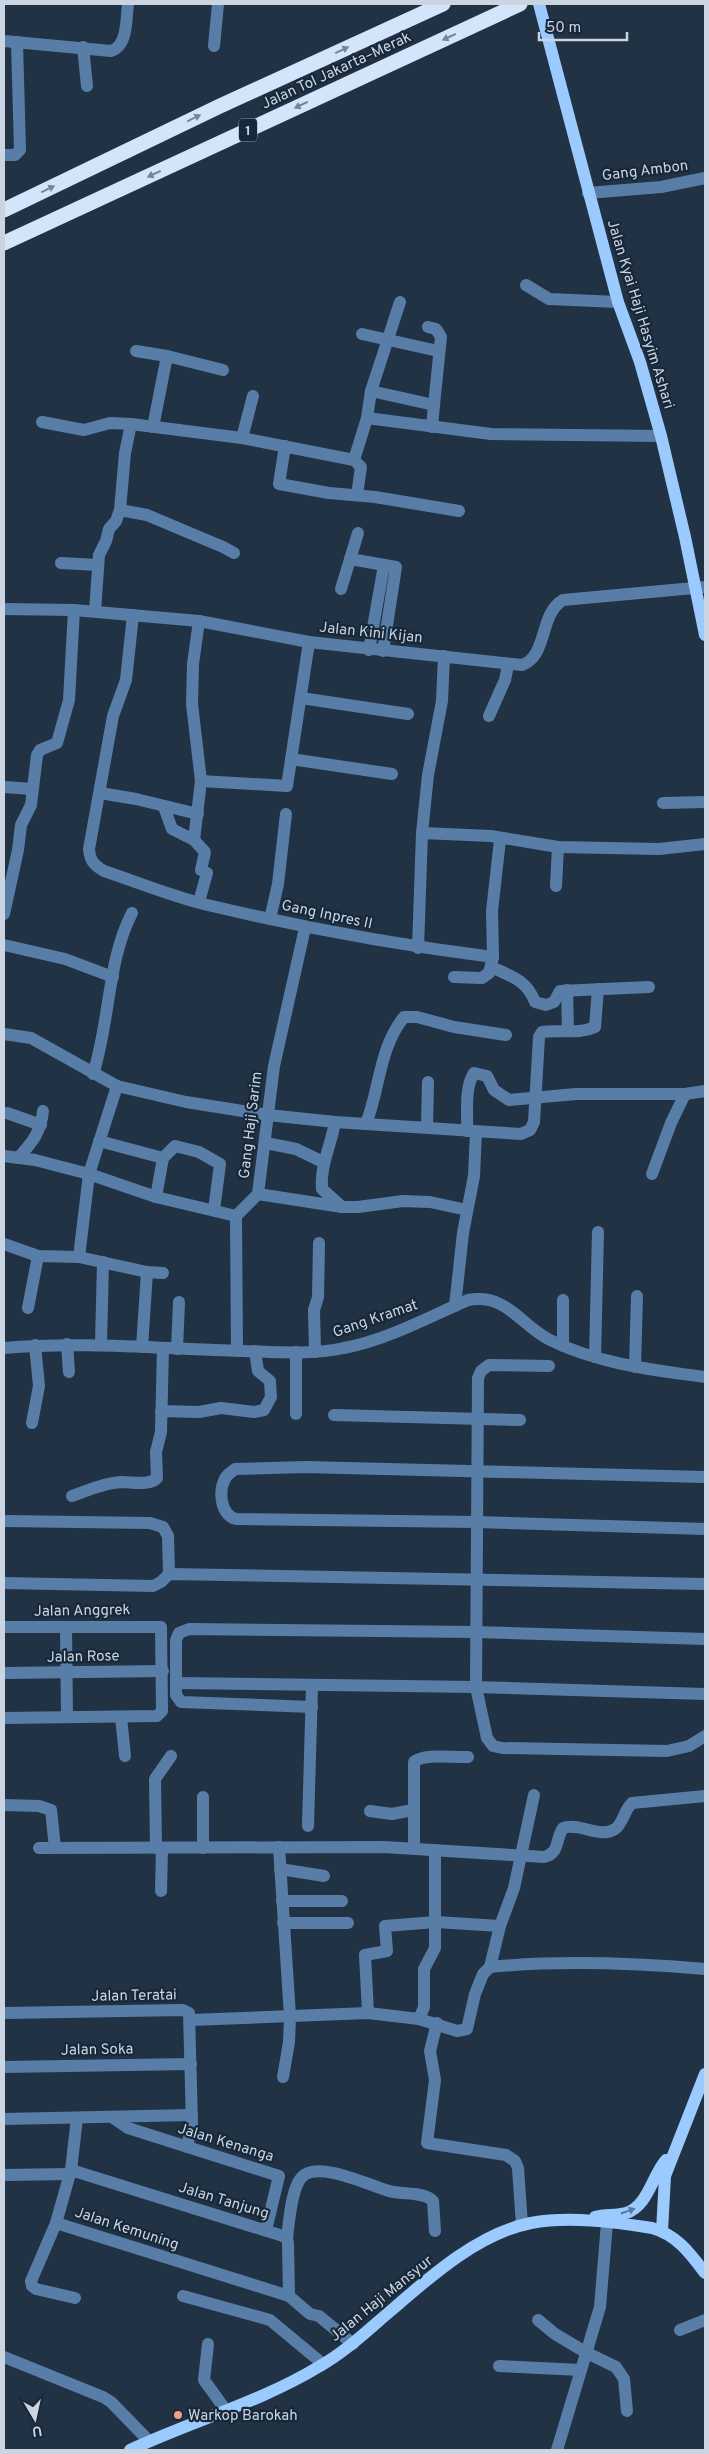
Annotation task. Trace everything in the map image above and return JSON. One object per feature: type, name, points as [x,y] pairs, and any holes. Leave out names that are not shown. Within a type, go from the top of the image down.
[{"type":"highway","name":"Jalan Tol Jakarta–Merak","points":[[4,210],[220,106],[443,4]]},
{"type":"highway","name":"Jalan Tol Jakarta–Merak","points":[[4,243],[520,4]]},
{"type":"main road","name":"Jalan Kyai Haji Hasyim Ashari","points":[[539,4],[548,45],[618,302],[640,362],[701,588],[705,635]]},
{"type":"main road","points":[[705,2074],[673,2152],[663,2184],[662,2231],[682,2244],[705,2273]]},
{"type":"main road","points":[[580,2222],[602,2215],[626,2213],[637,2208],[659,2169],[673,2152]]},
{"type":"main road","name":"Jalan Haji Mansyur","points":[[130,2450],[298,2378],[323,2364],[349,2347],[418,2287],[449,2264],[486,2241],[522,2225],[555,2221],[607,2223],[662,2231]]},
{"type":"street","points":[[4,41],[111,51],[121,46],[128,4]]},
{"type":"street","points":[[214,46],[218,4]]},
{"type":"street","points":[[4,155],[15,155],[20,150],[17,42]]},
{"type":"street","points":[[84,47],[86,86]]},
{"type":"street","name":"Gang Ambon","points":[[588,193],[661,187],[705,178]]},
{"type":"street","points":[[526,285],[549,299],[618,302]]},
{"type":"street","points":[[354,460],[367,418],[371,391],[400,302]]},
{"type":"street","points":[[428,327],[436,329],[441,337],[438,351],[432,427]]},
{"type":"street","points":[[362,334],[438,351]]},
{"type":"street","points":[[136,351],[167,356],[223,370]]},
{"type":"street","points":[[153,427],[167,356]]},
{"type":"street","points":[[371,391],[434,405]]},
{"type":"street","points":[[242,438],[253,396]]},
{"type":"street","points":[[367,418],[491,434],[661,436]]},
{"type":"street","points":[[42,422],[84,430],[110,423],[131,424],[242,438],[354,460],[361,468],[357,495]]},
{"type":"street","points":[[95,612],[97,565],[109,529],[116,521],[120,510],[125,454],[131,424]]},
{"type":"street","points":[[285,446],[279,484],[459,511]]},
{"type":"street","points":[[120,510],[147,515],[207,540],[234,554]]},
{"type":"street","points":[[341,589],[358,534]]},
{"type":"street","points":[[350,559],[395,566],[396,570],[383,651]]},
{"type":"street","points":[[61,562],[97,565]]},
{"type":"street","points":[[369,650],[384,564]]},
{"type":"street","name":"Jalan Kini Kijan","points":[[4,609],[74,610],[199,621],[308,642],[522,665],[534,658],[551,609],[563,600],[701,588]]},
{"type":"street","points":[[4,914],[18,850],[21,825],[31,805],[37,755],[40,750],[57,743],[69,700],[74,610]]},
{"type":"street","name":"Gang Inpres II","points":[[133,614],[126,680],[113,716],[89,849],[90,858],[94,866],[199,902],[306,928],[492,962],[531,990],[535,1002],[546,1006],[554,1002],[560,991],[567,990]]},
{"type":"street","points":[[194,840],[201,781],[192,704],[193,664],[199,621]]},
{"type":"street","points":[[373,626],[387,628]]},
{"type":"street","points":[[201,781],[287,786],[308,642]]},
{"type":"street","points":[[418,948],[422,833],[428,776],[443,695],[444,656]]},
{"type":"street","points":[[489,716],[505,680],[508,665]]},
{"type":"street","points":[[300,698],[408,714]]},
{"type":"street","points":[[291,759],[392,774]]},
{"type":"street","points":[[4,787],[32,789]]},
{"type":"street","points":[[100,793],[136,799],[198,814]]},
{"type":"street","points":[[663,803],[705,802]]},
{"type":"street","points":[[164,807],[172,829],[194,840],[205,852],[200,866],[201,870],[207,873],[199,902]]},
{"type":"street","points":[[270,919],[278,884],[286,814]]},
{"type":"street","points":[[422,833],[491,836],[500,840],[558,847],[659,849],[705,844]]},
{"type":"street","points":[[454,977],[482,978],[490,973],[492,962],[492,911],[500,840]]},
{"type":"street","points":[[556,886],[558,847]]},
{"type":"street","points":[[93,1074],[101,1049],[113,977],[125,926],[132,913]]},
{"type":"street","name":"Gang Haji Sarim","points":[[236,1216],[258,1194],[266,1143],[274,1066],[306,928]]},
{"type":"street","points":[[4,945],[65,959],[113,977]]},
{"type":"street","points":[[568,1031],[567,990],[649,987]]},
{"type":"street","points":[[4,1034],[31,1038],[117,1086],[186,1102],[268,1115],[335,1122],[427,1126],[521,1134],[530,1130],[534,1122],[539,1037],[542,1032],[555,1030],[584,1032],[595,1027],[598,989]]},
{"type":"street","points":[[366,1124],[376,1094],[383,1056],[404,1017],[417,1017],[454,1027],[506,1034]]},
{"type":"street","points":[[455,1306],[467,1210],[474,1176],[472,1131],[467,1099],[470,1079],[474,1073],[487,1076],[494,1090],[509,1100],[576,1094],[686,1094],[705,1091]]},
{"type":"street","points":[[427,1126],[428,1082]]},
{"type":"street","points":[[79,1257],[89,1174],[117,1086]]},
{"type":"street","points":[[652,1174],[671,1124],[686,1094]]},
{"type":"street","points":[[18,1158],[35,1139],[41,1125],[43,1111]]},
{"type":"street","points":[[7,1113],[41,1125]]},
{"type":"street","points":[[335,1122],[331,1145],[323,1162],[322,1188],[342,1207]]},
{"type":"street","points":[[99,1141],[163,1158]]},
{"type":"street","points":[[266,1143],[296,1149],[323,1162]]},
{"type":"street","points":[[156,1197],[163,1158],[175,1146],[184,1147],[218,1162],[221,1167],[214,1210]]},
{"type":"street","points":[[4,1156],[89,1174],[156,1197],[236,1216],[237,1351]]},
{"type":"street","points":[[258,1194],[342,1207],[358,1208],[403,1201],[430,1202],[467,1210]]},
{"type":"street","points":[[595,1357],[598,1232]]},
{"type":"street","points":[[315,1352],[314,1310],[318,1297],[319,1243]]},
{"type":"street","points":[[4,1244],[38,1256],[79,1257],[147,1272],[163,1273]]},
{"type":"street","points":[[28,1308],[38,1256]]},
{"type":"street","points":[[101,1345],[103,1262]]},
{"type":"street","points":[[142,1347],[147,1272]]},
{"type":"street","points":[[635,1367],[637,1296]]},
{"type":"street","name":"Gang Kramat","points":[[4,1348],[67,1344],[237,1351],[315,1352],[346,1348],[478,1298],[498,1302],[548,1339],[563,1346],[595,1357],[635,1367],[705,1377]]},
{"type":"street","points":[[562,1300],[563,1346]]},
{"type":"street","points":[[177,1349],[179,1302]]},
{"type":"street","points":[[67,1344],[69,1372]]},
{"type":"street","points":[[32,1423],[39,1386],[35,1345]]},
{"type":"street","points":[[72,1496],[120,1482],[154,1482],[156,1478],[156,1452],[161,1432],[163,1348]]},
{"type":"street","points":[[161,1411],[199,1412],[221,1408],[254,1412],[264,1410],[271,1397],[270,1381],[258,1371],[255,1351]]},
{"type":"street","points":[[296,1352],[296,1414]]},
{"type":"street","points":[[549,1366],[489,1365],[481,1371],[478,1378],[476,1687],[487,1738],[493,1746],[502,1748],[667,1751],[689,1746],[705,1736]]},
{"type":"street","points":[[334,1415],[520,1420]]},
{"type":"street","points":[[705,1477],[305,1466],[235,1469],[226,1477],[222,1503],[224,1512],[228,1517],[236,1519],[477,1522],[705,1529]]},
{"type":"street","points":[[4,1521],[150,1523],[163,1527],[168,1536],[168,1574],[161,1582],[153,1586],[4,1583]]},
{"type":"street","points":[[168,1574],[705,1584]]},
{"type":"street","name":"Jalan Anggrek","points":[[4,1627],[161,1627],[163,1671]]},
{"type":"street","points":[[66,1627],[67,1717]]},
{"type":"street","points":[[312,1706],[185,1703],[178,1699],[176,1682],[176,1640],[179,1633],[189,1629],[476,1632],[705,1639]]},
{"type":"street","points":[[4,1718],[157,1716],[160,1714],[163,1671]]},
{"type":"street","name":"Jalan Rose","points":[[4,1673],[163,1671]]},
{"type":"street","points":[[176,1682],[312,1686],[476,1687],[705,1694]]},
{"type":"street","points":[[308,1826],[312,1686]]},
{"type":"street","points":[[121,1717],[125,1756]]},
{"type":"street","points":[[161,1891],[155,1779],[170,1756]]},
{"type":"street","points":[[414,1849],[414,1762],[421,1758],[429,1757],[468,1757]]},
{"type":"street","points":[[190,2020],[368,2013],[419,2019],[437,2023],[457,2031],[468,2029],[476,1994],[483,1974],[490,1967],[500,1926],[514,1888],[534,1795]]},
{"type":"street","points":[[39,1848],[279,1847],[414,1849],[522,1856],[551,1855],[556,1849],[560,1832],[563,1828],[569,1826],[602,1832],[612,1831],[617,1827],[626,1808],[632,1803],[705,1796]]},
{"type":"street","points":[[203,1797],[203,1848]]},
{"type":"street","points":[[4,1805],[46,1807],[51,1810],[55,1848]]},
{"type":"street","points":[[370,1811],[392,1814],[413,1810]]},
{"type":"street","points":[[279,1847],[290,2016],[289,2042],[283,2077]]},
{"type":"street","points":[[419,2019],[424,2007],[424,1969],[435,1948],[435,1850]]},
{"type":"street","points":[[280,1869],[324,1876]]},
{"type":"street","points":[[282,1901],[342,1901]]},
{"type":"street","points":[[368,2013],[365,1955],[387,1951],[385,1926],[436,1922],[500,1926]]},
{"type":"street","points":[[283,1923],[348,1923]]},
{"type":"street","points":[[490,1967],[547,1964],[662,1966],[705,1969]]},
{"type":"street","name":"Jalan Teratai","points":[[4,2013],[184,2010],[189,2013],[192,2129],[187,2147]]},
{"type":"street","points":[[437,2023],[430,2051],[435,2080],[427,2143],[506,2155],[515,2161],[518,2168],[522,2225]]},
{"type":"street","name":"Jalan Soka","points":[[4,2067],[191,2064]]},
{"type":"street","name":"Jalan Kenanga","points":[[4,2119],[192,2115]]},
{"type":"street","name":"Jalan Kenanga","points":[[112,2117],[128,2128],[279,2176],[266,2230]]},
{"type":"street","name":"Jalan Kemuning","points":[[77,2118],[70,2172],[56,2222],[290,2296]]},
{"type":"street","name":"Jalan Tanjung","points":[[4,2175],[70,2172],[266,2230],[287,2238]]},
{"type":"street","points":[[349,2347],[319,2316],[310,2314],[290,2296],[287,2238],[293,2201],[300,2178],[309,2173],[330,2172],[359,2179],[399,2194],[428,2197],[433,2201],[435,2231]]},
{"type":"street","points":[[56,2222],[31,2281],[32,2286],[36,2289],[75,2298]]},
{"type":"street","points":[[557,2450],[600,2307],[607,2223]]},
{"type":"street","points":[[184,2296],[270,2320],[323,2364]]},
{"type":"street","points":[[538,2320],[555,2334],[586,2353],[612,2364],[621,2372],[627,2411]]},
{"type":"street","points":[[680,2330],[705,2320]]},
{"type":"street","points":[[208,2344],[204,2380],[225,2410]]},
{"type":"street","points":[[4,2357],[103,2396],[149,2442]]},
{"type":"street","points":[[499,2366],[581,2370]]},
{"type":"place","name":"Warkop Barokah","points":[[178,2415]]}]
